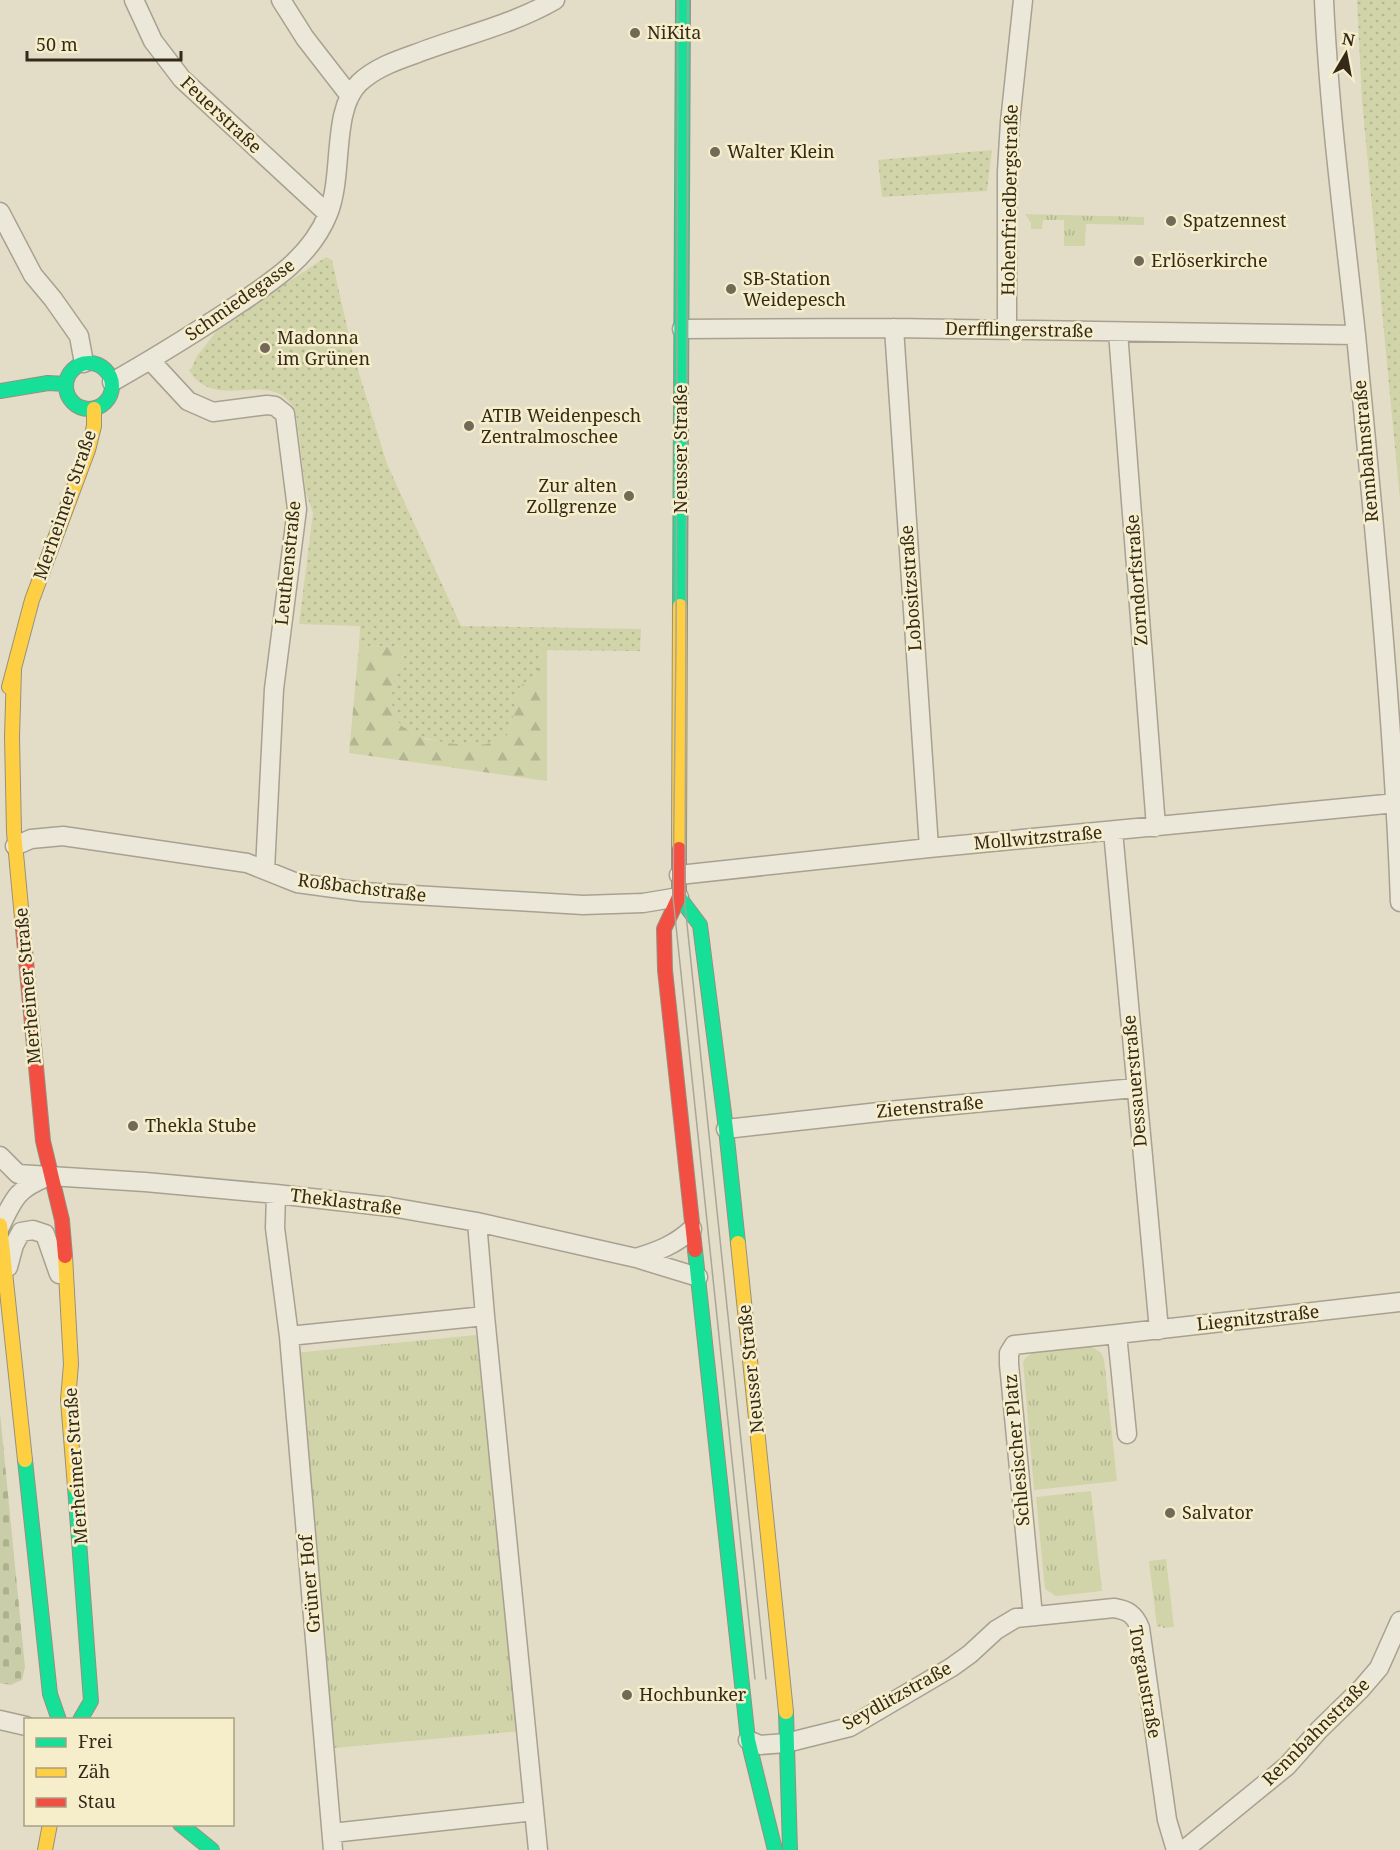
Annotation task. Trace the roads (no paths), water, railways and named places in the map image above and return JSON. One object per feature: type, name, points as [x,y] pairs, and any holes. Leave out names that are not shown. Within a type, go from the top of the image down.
[{"type":"main road","name":"Neusser Straße","points":[[683,0],[679,897],[664,929],[665,970],[748,1740],[775,1850]]},
{"type":"main road","points":[[84,363],[99,364],[110,374],[112,382],[111,396],[94,409],[87,410],[73,404],[66,392],[71,370],[84,363]]},
{"type":"main road","points":[[0,391],[48,382],[66,384]]},
{"type":"main road","name":"Merheimer Straße","points":[[0,718],[32,600],[88,450],[94,426],[94,409]]},
{"type":"main road","name":"Merheimer Straße","points":[[14,670],[10,835],[43,1140],[62,1220],[69,1299],[71,1364],[68,1400],[91,1701],[81,1718]]},
{"type":"main road","name":"Neusser Straße","points":[[679,897],[700,925],[726,1129],[786,1701],[790,1850]]},
{"type":"main road","points":[[0,1226],[49,1687],[59,1718]]},
{"type":"main road","points":[[45,1850],[50,1826]]},
{"type":"main road","points":[[182,1826],[212,1850]]},
{"type":"street","name":"Feuerstraße","points":[[134,0],[153,41],[182,80],[328,214]]},
{"type":"street","points":[[281,0],[305,38],[350,96]]},
{"type":"street","name":"Schmiedegasse","points":[[112,382],[186,339],[289,269],[309,246],[328,214],[337,179],[341,128],[350,96],[362,81],[390,63],[531,6],[555,0]]},
{"type":"street","name":"Hohenfriedbergstraße","points":[[1007,329],[1007,171],[1023,0]]},
{"type":"street","name":"Rennbahnstraße","points":[[1324,0],[1327,64],[1356,335],[1389,692],[1400,902]]},
{"type":"street","points":[[0,212],[33,275],[79,336],[84,363]]},
{"type":"street","name":"Lobositzstraße","points":[[894,328],[929,848]]},
{"type":"street","name":"Derfflingerstraße","points":[[682,329],[1007,329],[1356,335]]},
{"type":"street","name":"Zorndorfstraße","points":[[1118,332],[1156,827]]},
{"type":"street","name":"Leuthenstraße","points":[[151,361],[189,401],[213,412],[267,405],[275,406],[285,414],[297,509],[274,689],[265,870]]},
{"type":"street","name":"Mollwitzstraße","points":[[679,875],[929,848],[1396,803]]},
{"type":"street","name":"Dessauerstraße","points":[[1113,831],[1159,1330]]},
{"type":"street","name":"Roßbachstraße","points":[[10,835],[31,839],[63,836],[247,863],[297,883],[363,892],[583,904],[643,903],[679,897]]},
{"type":"street","name":"Zietenstraße","points":[[726,1129],[1135,1088]]},
{"type":"street","points":[[0,1156],[3,1162],[18,1174],[51,1175]]},
{"type":"street","points":[[0,1226],[13,1199],[27,1185],[51,1175]]},
{"type":"street","name":"Theklastraße","points":[[51,1175],[276,1194],[391,1207],[477,1222],[636,1258],[698,1277]]},
{"type":"street","name":"Grüner Hof","points":[[276,1194],[275,1228],[288,1336],[332,1841],[534,1810]]},
{"type":"street","points":[[477,1222],[538,1850]]},
{"type":"street","points":[[636,1258],[668,1248],[692,1229]]},
{"type":"street","points":[[6,1276],[14,1245],[21,1232],[33,1230],[45,1234],[69,1299]]},
{"type":"street","name":"Liegnitzstraße","points":[[1117,1334],[1400,1302]]},
{"type":"street","points":[[288,1336],[485,1316]]},
{"type":"street","points":[[1117,1334],[1126,1434]]},
{"type":"street","name":"Schlesischer Platz","points":[[1033,1616],[1009,1353],[1014,1346],[1117,1334]]},
{"type":"street","name":"Torgaustraße","points":[[1033,1616],[1114,1608],[1123,1609],[1137,1620],[1167,1820],[1176,1850]]},
{"type":"street","name":"Seydlitzstraße","points":[[748,1740],[760,1745],[786,1743],[850,1727],[970,1654],[1005,1623],[1016,1618],[1033,1616]]},
{"type":"street","name":"Rennbahnstraße","points":[[1184,1850],[1287,1766],[1319,1730],[1361,1689],[1379,1668],[1400,1621]]},
{"type":"street","points":[[0,1720],[24,1726]]},
{"type":"tram line","points":[[678,0],[673,897],[755,1679]]},
{"type":"tram line","points":[[688,0],[685,905],[766,1679]]},
{"type":"place","name":"NiKita","points":[[635,33]]},
{"type":"place","name":"Walter Klein","points":[[715,152]]},
{"type":"place","name":"Spatzennest","points":[[1171,221]]},
{"type":"place","name":"Erlöserkirche","points":[[1139,261]]},
{"type":"place","name":"SB-Station Weidepesch","points":[[731,289]]},
{"type":"place","name":"Madonna im Grünen","points":[[265,348]]},
{"type":"place","name":"ATIB Weidenpesch Zentralmoschee","points":[[469,426]]},
{"type":"place","name":"Zur alten Zollgrenze","points":[[629,496]]},
{"type":"place","name":"Thekla Stube","points":[[133,1126]]},
{"type":"place","name":"Salvator","points":[[1170,1513]]},
{"type":"place","name":"Hochbunker","points":[[627,1695]]}]
